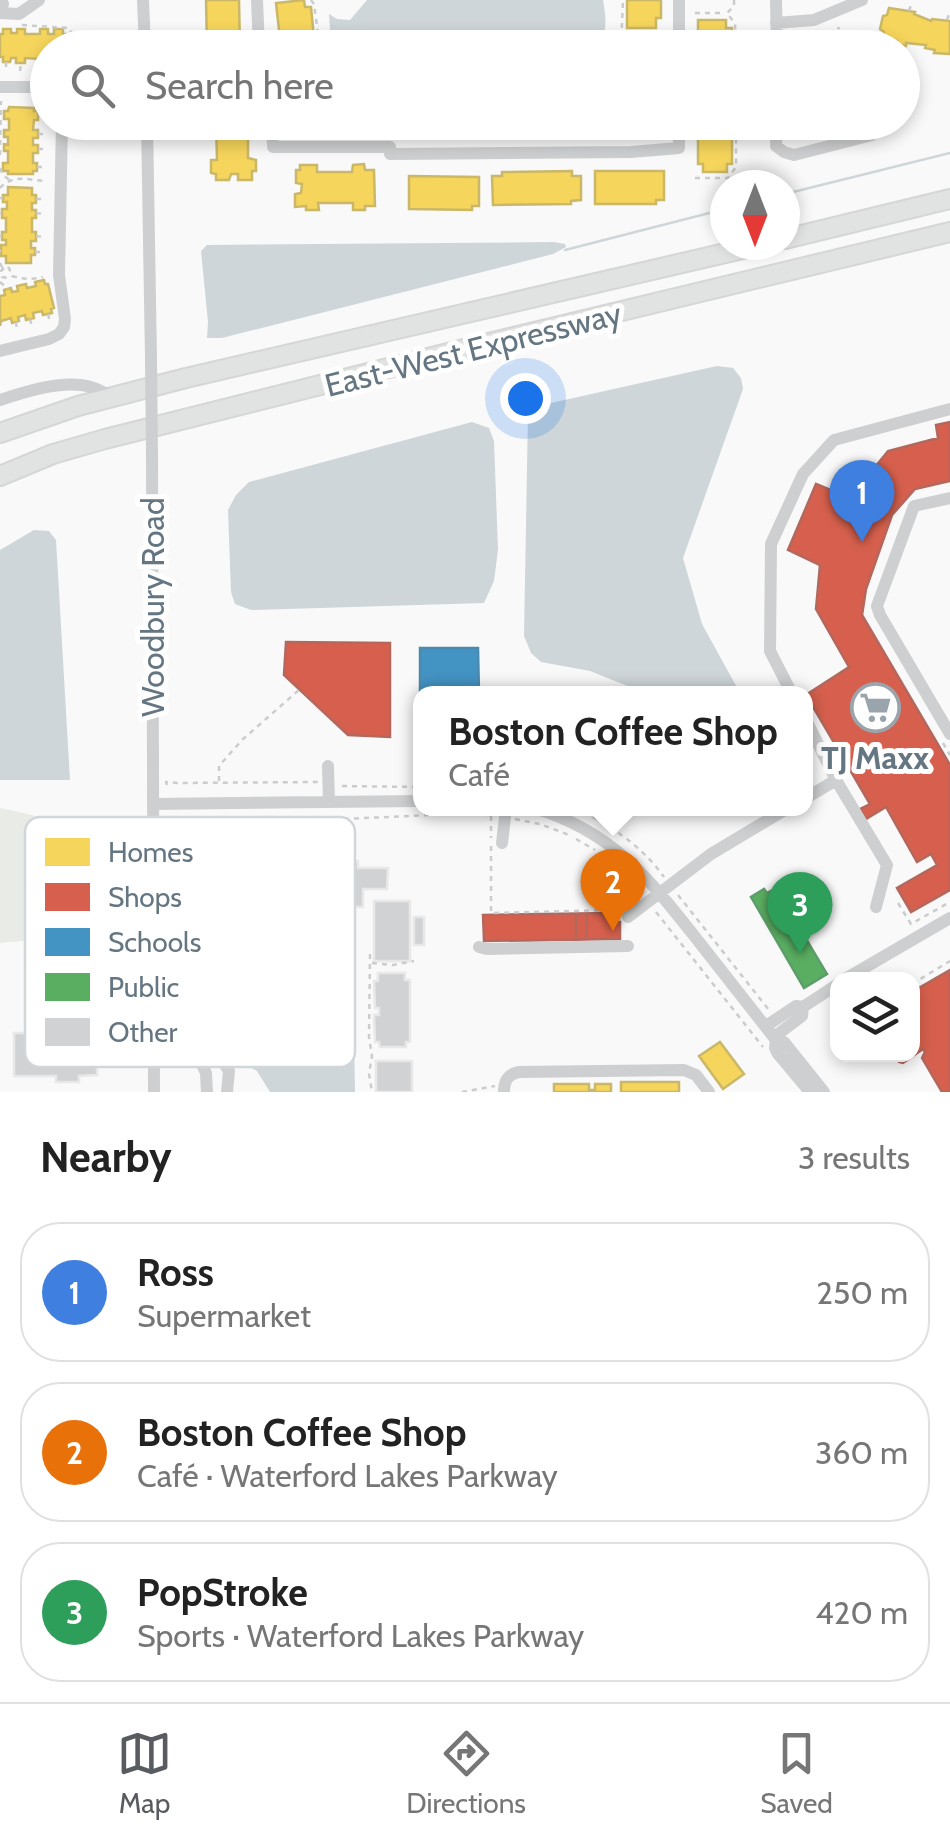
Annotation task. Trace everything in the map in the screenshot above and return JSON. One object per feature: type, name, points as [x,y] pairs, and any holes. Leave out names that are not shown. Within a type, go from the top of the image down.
[{"type":"highway","points":[[800,235],[950,199]]},
{"type":"highway","name":"East-West Expressway","points":[[0,476],[53,454],[105,439],[950,232]]},
{"type":"highway","name":"East-West Expressway","points":[[0,433],[112,398],[345,340],[710,256]]},
{"type":"street","points":[[3,5],[19,14],[39,0]]},
{"type":"street","points":[[143,0],[144,30]]},
{"type":"street","points":[[257,0],[258,30]]},
{"type":"street","points":[[679,0],[679,30]]},
{"type":"street","points":[[776,0],[776,30]]},
{"type":"street","points":[[776,23],[814,20],[862,0]]},
{"type":"street","points":[[0,87],[30,87]]},
{"type":"street","points":[[0,351],[49,339],[64,328],[59,275],[62,140]]},
{"type":"street","name":"Woodbury Road","points":[[147,140],[152,817]]},
{"type":"street","points":[[273,140],[273,147],[594,153],[679,148],[679,140]]},
{"type":"street","points":[[776,140],[776,146],[794,155],[852,140]]},
{"type":"street","points":[[0,400],[47,388],[80,385],[112,398]]},
{"type":"street","points":[[788,686],[770,651],[771,544],[802,474],[834,440],[950,410]]},
{"type":"street","points":[[946,737],[876,606],[914,506],[950,498]]},
{"type":"street","points":[[813,734],[887,865],[876,907]]},
{"type":"street","points":[[328,766],[329,802]]},
{"type":"street","points":[[813,794],[836,780]]},
{"type":"street","points":[[152,804],[413,801]]},
{"type":"street","points":[[501,816],[502,843]]},
{"type":"street","points":[[557,816],[606,840],[632,862],[654,896],[824,1092]]},
{"type":"street","points":[[624,919],[710,854],[774,816]]},
{"type":"street","points":[[859,972],[950,918]]},
{"type":"street","points":[[479,947],[628,946]]},
{"type":"street","points":[[772,1034],[802,1016],[803,1007],[830,989]]},
{"type":"street","points":[[772,1034],[778,1054],[810,1092]]},
{"type":"street","name":"Woodbury Road","points":[[154,1067],[154,1092]]},
{"type":"street","points":[[202,1067],[207,1092]]},
{"type":"street","points":[[226,1067],[226,1092]]},
{"type":"street","points":[[500,1088],[508,1077],[519,1072],[684,1070],[693,1072],[710,1092]]},
{"type":"path","points":[[310,0],[318,30]]},
{"type":"path","points":[[622,30],[623,0]]},
{"type":"path","points":[[694,14],[727,14],[734,0]]},
{"type":"path","points":[[909,11],[911,4]]},
{"type":"path","points":[[727,14],[735,30]]},
{"type":"path","points":[[947,20],[949,14]]},
{"type":"path","points":[[21,29],[21,25],[71,30]]},
{"type":"path","points":[[6,62],[6,71]]},
{"type":"path","points":[[20,62],[20,71]]},
{"type":"path","points":[[0,156],[1,101]]},
{"type":"path","points":[[695,178],[728,178],[736,167],[736,140]]},
{"type":"path","points":[[38,149],[46,149]]},
{"type":"path","points":[[1,167],[2,175],[11,181]]},
{"type":"path","points":[[37,167],[46,168]]},
{"type":"path","points":[[0,188],[27,178],[45,181]]},
{"type":"path","points":[[36,199],[45,199]]},
{"type":"path","points":[[36,214],[44,214]]},
{"type":"path","points":[[36,236],[44,237]]},
{"type":"path","points":[[35,252],[44,252]]},
{"type":"path","points":[[0,263],[23,279],[41,278]]},
{"type":"path","points":[[4,268],[1,281],[8,289]]},
{"type":"path","points":[[1,281],[12,274]]},
{"type":"path","points":[[22,285],[23,279]]},
{"type":"path","points":[[48,314],[50,322]]},
{"type":"path","points":[[30,319],[32,326]]},
{"type":"path","points":[[16,322],[17,330]]},
{"type":"path","points":[[219,782],[219,766],[300,689]]},
{"type":"path","points":[[946,737],[950,755]]},
{"type":"path","points":[[166,785],[314,781],[364,788],[413,787]]},
{"type":"path","points":[[355,818],[413,816]]},
{"type":"path","points":[[501,816],[491,914],[611,910],[624,919]]},
{"type":"path","points":[[512,816],[573,836],[596,851]]},
{"type":"path","points":[[608,858],[654,896],[766,1052]]},
{"type":"path","points":[[898,903],[911,924],[950,902]]},
{"type":"path","points":[[370,954],[368,1037],[372,1092]]},
{"type":"path","points":[[370,963],[399,965],[414,961]]},
{"type":"path","points":[[920,979],[950,961]]},
{"type":"path","points":[[462,1092],[500,1088]]},
{"type":"shaded area","points":[[367,0],[603,0],[605,28],[330,30],[329,14],[350,20]]},
{"type":"shaded area","points":[[554,242],[566,247],[553,254],[222,338],[207,338],[201,251],[207,245]]},
{"type":"shaded area","points":[[717,366],[733,368],[741,378],[743,389],[683,558],[702,624],[736,686],[628,686],[590,671],[541,662],[531,653],[524,636],[528,412],[533,407]]},
{"type":"shaded area","points":[[472,422],[489,428],[494,441],[498,550],[494,581],[484,603],[251,610],[235,604],[231,592],[228,510],[249,482]]},
{"type":"shaded area","points":[[34,530],[49,531],[56,540],[70,780],[0,780],[0,550]]},
{"type":"shaded area","points":[[0,808],[37,817],[25,817],[25,940],[0,943]]},
{"type":"shaded area","points":[[250,1067],[355,1067],[355,1092],[270,1092],[257,1071]]},
{"type":"building: Homes","points":[[206,0],[239,0],[240,30],[207,30]]},
{"type":"building: Homes","points":[[304,0],[305,7],[311,7],[313,30],[279,30],[276,3]]},
{"type":"building: Homes","points":[[627,0],[661,0],[661,18],[656,18],[656,28],[627,28]]},
{"type":"building: Homes","points":[[889,8],[915,12],[931,21],[950,21],[950,54],[934,53],[935,50],[920,44],[920,30],[881,30],[883,16]]},
{"type":"building: Homes","points":[[698,20],[726,20],[726,28],[732,28],[732,30],[698,30]]},
{"type":"building: Homes","points":[[3,29],[17,33],[17,29],[25,29],[25,34],[30,34],[30,58],[25,58],[25,63],[16,63],[16,58],[3,62]]},
{"type":"building: Homes","points":[[9,107],[30,108],[30,140],[38,145],[38,153],[33,153],[37,171],[33,174],[3,171],[3,163],[8,163],[4,144],[8,145],[8,137],[4,137],[4,130],[9,130],[9,119],[4,119],[4,111]]},
{"type":"building: Homes","points":[[216,140],[248,140],[248,158],[256,160],[256,171],[252,171],[252,180],[238,180],[238,174],[231,174],[229,180],[216,180],[216,174],[211,173],[211,160],[217,160]]},
{"type":"building: Homes","points":[[698,140],[732,140],[732,164],[727,164],[727,170],[703,172],[703,164],[698,164]]},
{"type":"building: Homes","points":[[364,164],[365,170],[374,170],[375,206],[365,206],[365,210],[353,210],[353,203],[318,203],[319,210],[295,207],[295,194],[301,193],[302,184],[296,183],[300,165],[317,165],[317,172],[352,172],[353,165]]},
{"type":"building: Homes","points":[[572,171],[572,176],[581,176],[581,200],[571,204],[493,205],[492,176],[502,176],[502,172]]},
{"type":"building: Homes","points":[[595,171],[664,171],[664,200],[656,200],[656,204],[595,204]]},
{"type":"building: Homes","points":[[409,176],[479,177],[479,206],[472,206],[472,210],[409,209]]},
{"type":"building: Homes","points":[[8,187],[32,188],[32,195],[36,195],[36,203],[32,203],[36,218],[32,218],[32,232],[36,232],[36,241],[31,241],[35,255],[31,255],[31,263],[6,263],[6,256],[1,256],[1,245],[6,245],[6,240],[2,240],[6,218],[2,218],[2,209],[7,209],[3,195],[8,195]]},
{"type":"building: Homes","points":[[44,280],[54,308],[52,313],[33,313],[34,318],[26,320],[25,315],[12,323],[11,318],[1,321],[0,326],[0,296],[5,295],[4,290],[18,291],[17,286],[36,286],[35,282]]},
{"type":"building: Homes","points":[[720,1042],[744,1074],[723,1089],[699,1056]]},
{"type":"building: Homes","points":[[621,1082],[679,1082],[679,1092],[621,1092]]},
{"type":"building: Homes","points":[[554,1084],[589,1084],[589,1090],[595,1090],[595,1084],[611,1084],[611,1092],[554,1092]]},
{"type":"building: Shops","points":[[950,422],[950,481],[915,489],[892,515],[866,589],[862,615],[950,765],[950,890],[911,912],[897,888],[937,865],[931,854],[917,862],[886,807],[866,819],[860,809],[870,804],[813,707],[813,690],[849,667],[816,609],[820,565],[788,550],[816,484],[850,498],[888,451],[938,438],[936,425]]},
{"type":"building: Shops","points":[[286,642],[390,643],[390,737],[348,735],[284,675]]},
{"type":"building: Shops","points":[[611,913],[612,922],[620,922],[620,939],[484,941],[483,915]]},
{"type":"building: Shops","points":[[576,914],[587,914],[586,940],[576,940]]},
{"type":"building: Shops","points":[[950,970],[950,1092],[942,1092],[922,1058],[925,1052],[920,1051],[920,987]]},
{"type":"building: Schools","points":[[420,648],[478,648],[479,686],[420,686]]},
{"type":"building: Public","points":[[780,886],[827,974],[804,988],[751,897]]},
{"type":"building: Other","points":[[355,861],[358,868],[388,868],[387,889],[363,889],[363,907],[355,907]]},
{"type":"building: Other","points":[[374,901],[410,901],[410,961],[374,961]]},
{"type":"building: Other","points":[[414,917],[424,917],[424,945],[414,945]]},
{"type":"building: Other","points":[[378,973],[405,973],[405,980],[410,980],[410,1042],[406,1042],[406,1047],[380,1047],[375,1042],[374,1015],[379,1015],[379,1008],[375,1008],[374,981],[378,981]]},
{"type":"building: Other","points":[[14,1033],[25,1033],[25,1067],[97,1067],[97,1075],[79,1076],[79,1082],[56,1082],[56,1076],[14,1076]]},
{"type":"building: Other","points":[[376,1061],[412,1061],[412,1092],[376,1092]]},
{"type":"waterway","points":[[800,190],[950,153]]},
{"type":"waterway","points":[[565,250],[710,213]]},
{"type":"place","name":"Ross","points":[[862,542]]},
{"type":"place","name":"TJ Maxx","points":[[875,707]]},
{"type":"place","name":"Boston Coffee Shop","points":[[613,931]]},
{"type":"place","name":"PopStroke","points":[[800,954]]}]
